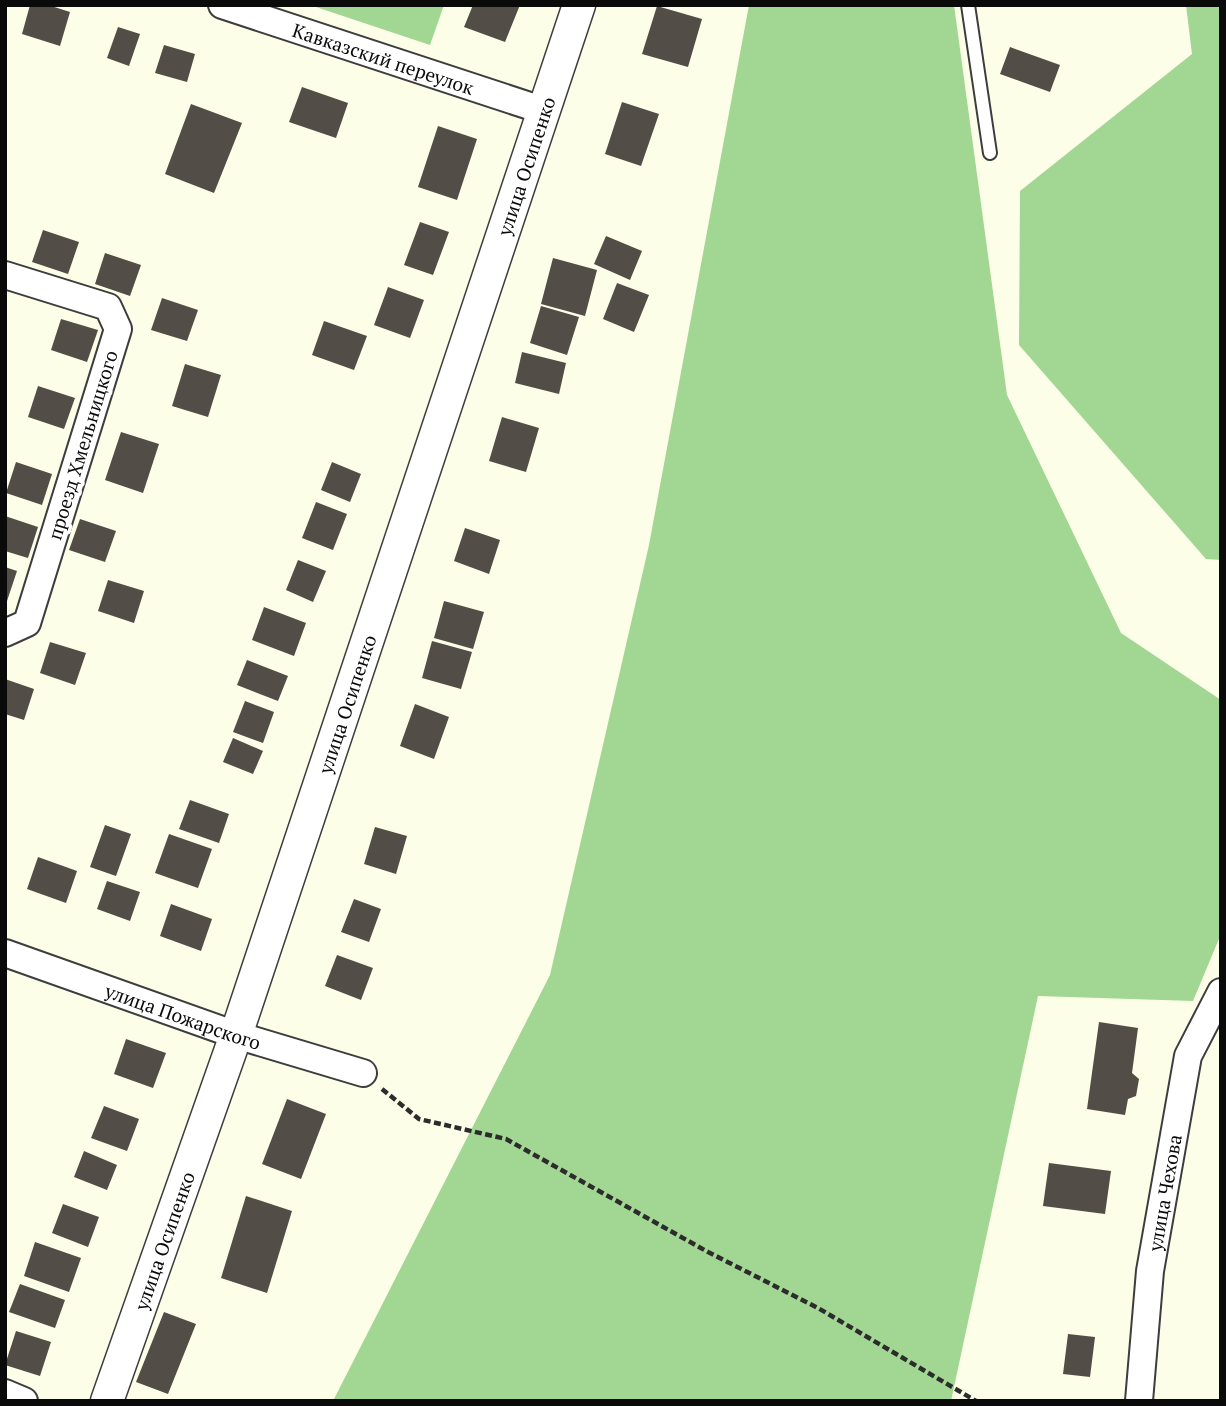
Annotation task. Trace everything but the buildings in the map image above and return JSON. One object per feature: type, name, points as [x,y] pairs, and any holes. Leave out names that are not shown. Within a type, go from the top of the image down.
[{"type":"street","name":"Кавказский переулок","points":[[222,5],[545,111]]},
{"type":"street","name":"улица Осипенко","points":[[107,1401],[236,1035],[579,5]]},
{"type":"street","name":"проезд Хмельницкого","points":[[5,275],[108,307],[118,329],[27,623],[5,633]]},
{"type":"street","name":"улица Пожарского","points":[[5,953],[236,1035],[363,1073]]},
{"type":"street","name":"улица Чехова","points":[[1139,1401],[1150,1271],[1188,1056],[1221,992]]},
{"type":"street","points":[[5,1393],[24,1401]]},
{"type":"lane","points":[[968,5],[990,153]]},
{"type":"path","points":[[363,1073],[419,1119],[506,1139],[720,1259],[818,1308],[976,1401]]},
{"type":"green space","points":[[310,5],[444,5],[430,45]]},
{"type":"green space","points":[[749,5],[954,5],[1007,395],[1121,633],[1221,700],[1221,934],[1193,1001],[1038,996],[951,1401],[333,1401],[550,975],[649,545]]},
{"type":"green space","points":[[1186,5],[1221,5],[1221,560],[1206,559],[1019,345],[1020,191],[1192,54]]}]
